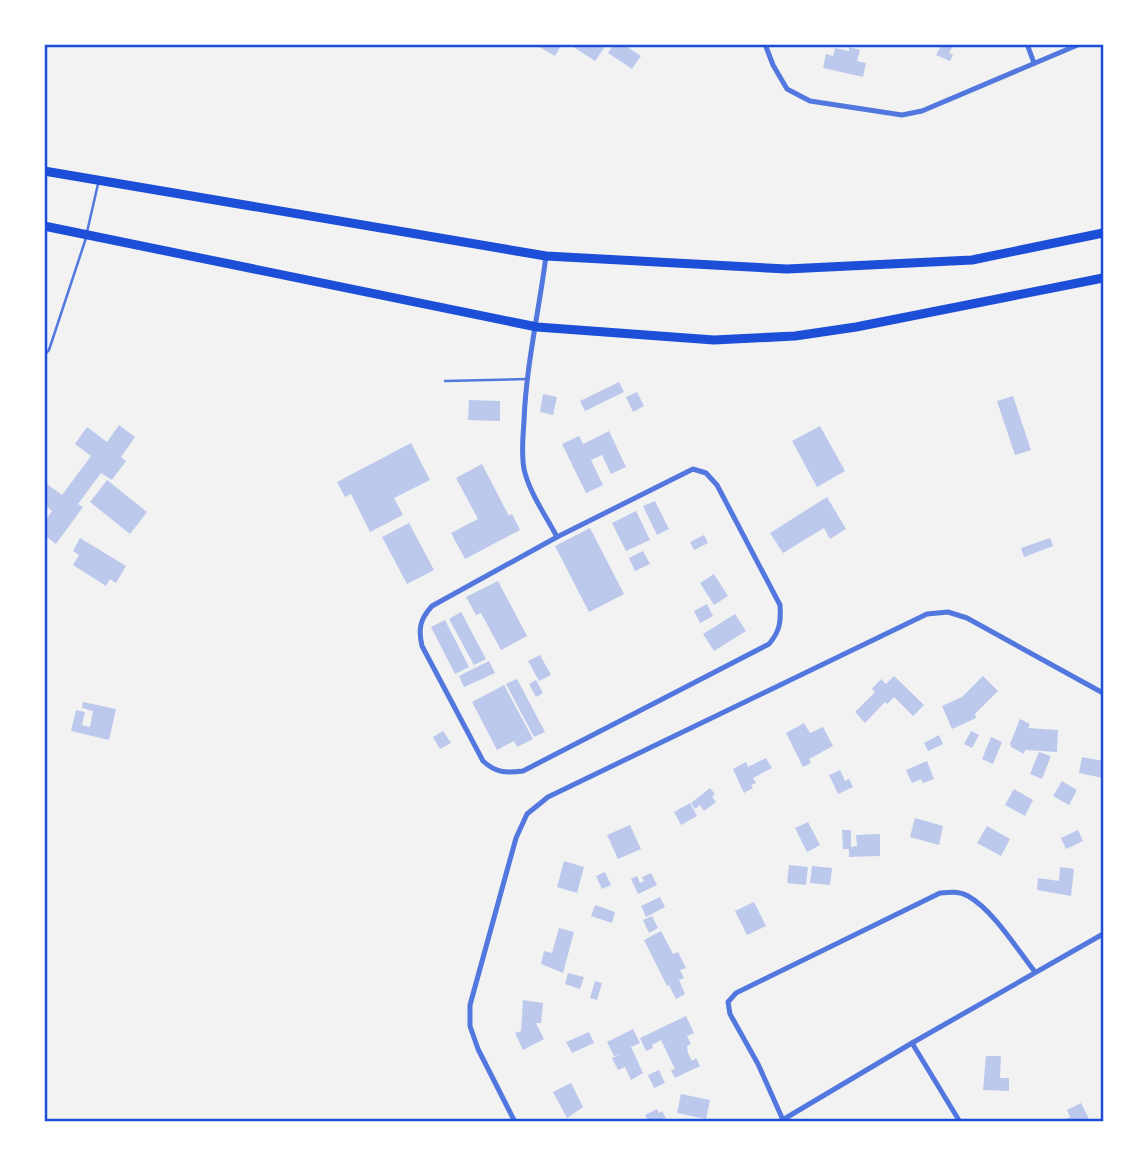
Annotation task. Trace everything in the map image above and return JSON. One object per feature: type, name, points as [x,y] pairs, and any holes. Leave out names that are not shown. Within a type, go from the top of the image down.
[{"type":"highway","points":[[44,171],[546,256],[787,269],[972,260],[1103,233]]},
{"type":"highway","points":[[44,226],[537,327],[714,340],[795,336],[856,327],[1103,278]]},
{"type":"street","points":[[765,44],[787,89],[810,101],[902,115],[922,111],[1080,44]]},
{"type":"street","points":[[1027,44],[1034,63]]},
{"type":"street","points":[[546,256],[537,327],[526,379],[523,453],[524,470],[557,537]]},
{"type":"street","points":[[693,469],[706,473],[718,485],[780,605],[781,622],[778,633],[769,644],[523,771],[494,771],[483,761],[422,646],[419,631],[422,617],[432,606],[557,537],[693,469]]},
{"type":"street","points":[[515,1122],[478,1049],[470,1026],[470,1004],[516,838],[527,814],[548,797],[927,614],[948,612],[967,618],[1103,693]]},
{"type":"street","points":[[1035,972],[988,914],[967,895],[953,891],[940,893],[736,993],[728,1002],[730,1014],[758,1064],[781,1121],[1103,934]]},
{"type":"street","points":[[912,1043],[960,1122]]},
{"type":"lane","points":[[44,355],[49,350],[86,236],[99,180]]},
{"type":"lane","points":[[445,381],[526,379]]},
{"type":"building","points":[[534,44],[562,44],[555,56]]},
{"type":"building","points":[[569,44],[598,44],[604,48],[595,61]]},
{"type":"building","points":[[614,44],[623,44],[641,56],[632,69],[608,53]]},
{"type":"building","points":[[942,44],[954,44],[949,53],[953,55],[950,61],[936,55]]},
{"type":"building","points":[[849,47],[860,50],[857,61],[866,63],[863,77],[823,68],[826,54],[833,56],[835,48],[849,51]]},
{"type":"building","points":[[619,382],[624,392],[585,411],[580,401]]},
{"type":"building","points":[[637,392],[644,406],[633,412],[626,397]]},
{"type":"building","points":[[543,394],[557,397],[553,415],[540,412]]},
{"type":"building","points":[[1013,396],[1031,450],[1015,455],[997,401]]},
{"type":"building","points":[[469,400],[500,401],[500,421],[468,420]]},
{"type":"building","points":[[119,425],[135,437],[121,457],[126,461],[112,480],[101,473],[78,504],[83,507],[56,544],[44,535],[44,523],[52,511],[44,504],[44,482],[62,495],[91,456],[75,444],[87,427],[107,442]]},
{"type":"building","points":[[820,426],[845,471],[817,487],[792,441]]},
{"type":"building","points":[[609,431],[626,467],[611,474],[602,455],[591,460],[603,485],[586,493],[562,444],[579,436],[583,444]]},
{"type":"building","points":[[411,443],[430,480],[394,498],[403,515],[370,532],[351,494],[345,497],[337,482]]},
{"type":"building","points":[[482,464],[509,516],[512,514],[520,530],[465,559],[451,533],[478,519],[456,478]]},
{"type":"building","points":[[107,480],[147,512],[130,534],[90,502]]},
{"type":"building","points":[[827,497],[846,529],[830,539],[824,528],[783,553],[770,533]]},
{"type":"building","points":[[655,501],[669,529],[657,535],[643,506]]},
{"type":"building","points":[[636,511],[650,540],[626,551],[612,523]]},
{"type":"building","points":[[409,523],[434,570],[407,584],[382,537]]},
{"type":"building","points":[[590,528],[624,594],[589,612],[555,546]]},
{"type":"building","points":[[704,535],[708,543],[694,550],[690,542]]},
{"type":"building","points":[[80,538],[126,566],[116,583],[110,579],[106,586],[73,565],[79,555],[73,551]]},
{"type":"building","points":[[1050,538],[1053,546],[1024,557],[1021,548]]},
{"type":"building","points":[[643,551],[650,564],[635,571],[629,558]]},
{"type":"building","points":[[714,574],[728,596],[714,605],[700,583]]},
{"type":"building","points":[[498,581],[527,636],[501,650],[481,613],[476,615],[466,597]]},
{"type":"building","points":[[707,604],[713,616],[700,623],[694,611]]},
{"type":"building","points":[[461,612],[486,659],[474,665],[449,619]]},
{"type":"building","points":[[735,614],[746,631],[714,651],[703,634]]},
{"type":"building","points":[[445,620],[469,667],[455,674],[431,627]]},
{"type":"building","points":[[540,655],[551,675],[539,681],[528,661]]},
{"type":"building","points":[[489,661],[495,673],[464,687],[459,676]]},
{"type":"building","points":[[894,676],[924,705],[913,716],[894,697],[887,704],[885,702],[865,723],[855,712],[875,692],[872,689],[881,679],[886,684]]},
{"type":"building","points":[[983,676],[998,691],[975,714],[976,718],[952,729],[942,706],[962,697]]},
{"type":"building","points":[[517,679],[545,732],[534,737],[506,684]]},
{"type":"building","points":[[536,680],[543,693],[536,697],[529,684]]},
{"type":"building","points":[[504,685],[533,739],[517,747],[514,741],[497,750],[472,702]]},
{"type":"building","points":[[83,702],[116,709],[109,740],[71,731],[76,710],[85,712],[82,725],[90,727],[93,711],[82,708]]},
{"type":"building","points":[[1020,719],[1030,724],[1028,728],[1058,730],[1057,752],[1025,750],[1024,754],[1011,747]]},
{"type":"building","points":[[804,723],[810,733],[823,727],[833,746],[809,759],[811,763],[803,767],[786,733]]},
{"type":"building","points":[[443,731],[451,743],[440,749],[433,737]]},
{"type":"building","points":[[971,731],[979,735],[972,748],[964,744]]},
{"type":"building","points":[[939,735],[943,744],[928,751],[924,743]]},
{"type":"building","points":[[991,737],[1002,742],[993,764],[982,759]]},
{"type":"building","points":[[1039,752],[1051,756],[1042,779],[1030,774]]},
{"type":"building","points":[[1082,757],[1103,761],[1103,778],[1079,773]]},
{"type":"building","points":[[766,758],[772,768],[753,778],[756,783],[751,785],[753,788],[744,793],[733,769],[746,762],[748,767]]},
{"type":"building","points":[[927,761],[934,779],[923,783],[921,779],[912,783],[906,770]]},
{"type":"building","points":[[840,770],[845,781],[849,779],[853,787],[838,794],[829,775]]},
{"type":"building","points":[[1062,781],[1077,790],[1069,805],[1053,796]]},
{"type":"building","points":[[710,788],[715,794],[712,797],[716,802],[704,811],[700,805],[695,809],[691,803]]},
{"type":"building","points":[[1014,789],[1033,800],[1025,816],[1005,805]]},
{"type":"building","points":[[690,803],[697,816],[681,825],[674,812]]},
{"type":"building","points":[[915,818],[943,826],[939,845],[910,837]]},
{"type":"building","points":[[808,822],[820,845],[807,852],[795,828]]},
{"type":"building","points":[[630,825],[641,849],[618,859],[607,835]]},
{"type":"building","points":[[987,826],[1010,839],[1001,856],[977,843]]},
{"type":"building","points":[[842,830],[851,830],[851,847],[857,846],[856,835],[880,834],[880,856],[849,857],[849,849],[843,849]]},
{"type":"building","points":[[1078,830],[1083,841],[1066,849],[1061,838]]},
{"type":"building","points":[[564,861],[584,867],[577,893],[557,887]]},
{"type":"building","points":[[789,865],[808,867],[806,885],[787,883]]},
{"type":"building","points":[[812,866],[832,868],[830,885],[810,883]]},
{"type":"building","points":[[1060,867],[1074,869],[1071,896],[1037,890],[1038,878],[1059,881]]},
{"type":"building","points":[[605,872],[611,885],[602,889],[596,876]]},
{"type":"building","points":[[651,873],[657,885],[638,894],[631,879],[637,876],[640,883],[644,881],[642,877]]},
{"type":"building","points":[[660,897],[665,907],[646,917],[641,906]]},
{"type":"building","points":[[754,902],[766,926],[747,935],[735,911]]},
{"type":"building","points":[[595,905],[615,912],[612,923],[591,916]]},
{"type":"building","points":[[652,916],[658,928],[649,933],[643,920]]},
{"type":"building","points":[[559,928],[574,932],[563,973],[541,964],[544,951],[552,953]]},
{"type":"building","points":[[661,931],[673,954],[678,952],[686,968],[680,970],[684,978],[679,980],[685,994],[676,999],[644,940]]},
{"type":"building","points":[[568,973],[584,977],[580,989],[565,984]]},
{"type":"building","points":[[595,981],[602,983],[597,1000],[590,998]]},
{"type":"building","points":[[523,1000],[543,1003],[541,1023],[536,1023],[544,1039],[523,1050],[515,1033],[521,1031]]},
{"type":"building","points":[[686,1016],[694,1033],[687,1036],[691,1044],[687,1046],[688,1053],[692,1061],[696,1058],[700,1066],[675,1078],[671,1070],[675,1069],[661,1040],[646,1051],[640,1038]]},
{"type":"building","points":[[633,1029],[640,1043],[631,1047],[643,1073],[631,1080],[625,1067],[618,1070],[612,1058],[619,1055],[614,1056],[607,1042]]},
{"type":"building","points":[[589,1032],[594,1043],[572,1053],[566,1042]]},
{"type":"building","points":[[986,1056],[1001,1056],[1000,1078],[1009,1078],[1009,1091],[983,1090]]},
{"type":"building","points":[[659,1070],[665,1083],[654,1088],[648,1075]]},
{"type":"building","points":[[571,1083],[583,1107],[567,1118],[553,1092]]},
{"type":"building","points":[[681,1094],[710,1100],[706,1119],[677,1113]]},
{"type":"building","points":[[1081,1103],[1090,1121],[1061,1122],[1070,1117],[1067,1110]]},
{"type":"building","points":[[657,1109],[659,1113],[662,1111],[666,1118],[659,1122],[649,1122],[645,1115]]}]
